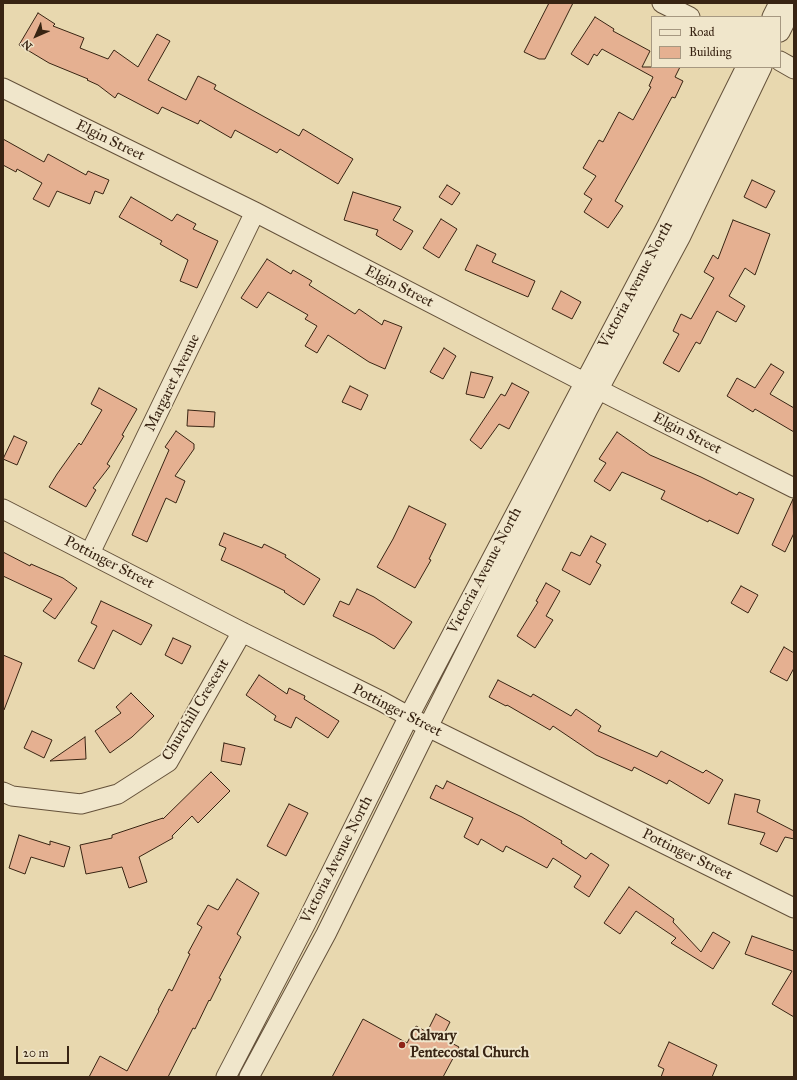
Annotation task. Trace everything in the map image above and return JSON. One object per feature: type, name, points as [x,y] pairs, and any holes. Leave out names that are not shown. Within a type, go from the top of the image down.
[{"type":"street","points":[[662,3],[688,16]]},
{"type":"street","points":[[772,16],[779,3]]},
{"type":"street","points":[[781,30],[794,4]]},
{"type":"street","points":[[781,62],[794,68]]},
{"type":"street","name":"Victoria Avenue North","points":[[674,232],[746,68]]},
{"type":"street","name":"Victoria Avenue North","points":[[226,1077],[306,923],[409,716],[592,386],[761,68]]},
{"type":"street","name":"Elgin Street","points":[[3,88],[255,212],[592,386],[794,488]]},
{"type":"street","name":"Margaret Avenue","points":[[90,553],[255,212]]},
{"type":"street","name":"Victoria Avenue North","points":[[249,1077],[326,934],[428,727],[592,386]]},
{"type":"street","name":"Pottinger Street","points":[[3,509],[428,727],[794,908]]},
{"type":"street","name":"Churchill Crescent","points":[[3,792],[12,796],[81,804],[118,794],[168,762],[242,632]]},
{"type":"building","points":[[549,3],[573,3],[545,59],[539,59],[524,52]]},
{"type":"building","points":[[38,13],[55,24],[53,26],[84,38],[80,48],[108,59],[114,50],[138,67],[157,34],[170,41],[148,80],[186,100],[198,76],[216,85],[214,89],[299,136],[303,129],[353,159],[338,184],[280,149],[277,153],[235,130],[231,138],[200,120],[198,124],[162,107],[158,114],[118,93],[115,98],[98,85],[87,80],[88,79],[49,63],[19,45]]},
{"type":"building","points":[[595,17],[614,29],[613,31],[650,51],[642,67],[680,68],[675,77],[683,81],[675,98],[672,97],[615,201],[623,206],[608,228],[584,212],[592,199],[584,194],[596,176],[583,168],[599,140],[603,142],[619,112],[633,120],[651,87],[649,86],[653,77],[602,49],[597,56],[594,54],[588,65],[571,54]]},
{"type":"building","points":[[3,139],[44,162],[48,154],[86,175],[88,171],[109,180],[103,194],[95,191],[90,204],[57,191],[49,207],[33,199],[42,183],[17,169],[16,172],[3,165]]},
{"type":"building","points":[[752,180],[775,191],[766,208],[744,197]]},
{"type":"building","points":[[447,185],[460,193],[452,205],[439,197]]},
{"type":"building","points":[[353,192],[401,207],[393,220],[413,231],[401,250],[376,235],[378,230],[344,220]]},
{"type":"building","points":[[131,197],[172,221],[177,214],[196,224],[193,229],[218,241],[197,288],[180,281],[188,260],[160,244],[162,241],[119,217]]},
{"type":"building","points":[[441,219],[457,229],[439,258],[423,248]]},
{"type":"building","points":[[733,220],[770,234],[755,275],[745,268],[729,296],[745,306],[736,322],[717,311],[700,344],[696,342],[679,372],[663,363],[679,334],[673,331],[681,314],[691,319],[714,278],[704,272],[713,255],[718,259]]},
{"type":"building","points":[[477,245],[496,254],[492,262],[535,281],[528,297],[465,270]]},
{"type":"building","points":[[267,259],[291,274],[293,270],[312,281],[309,285],[355,314],[359,309],[382,325],[384,320],[402,327],[385,369],[369,362],[328,335],[317,353],[305,346],[317,326],[305,319],[308,315],[268,292],[257,308],[241,298]]},
{"type":"building","points":[[561,291],[581,302],[572,319],[552,309]]},
{"type":"building","points":[[444,348],[456,356],[443,379],[430,372]]},
{"type":"building","points":[[771,364],[784,372],[770,394],[794,408],[794,432],[755,409],[753,412],[727,396],[737,378],[755,388]]},
{"type":"building","points":[[471,372],[493,377],[484,398],[466,394]]},
{"type":"building","points":[[512,383],[529,392],[509,429],[499,424],[481,449],[470,440],[501,394],[505,396]]},
{"type":"building","points":[[350,386],[368,395],[361,410],[342,402]]},
{"type":"building","points":[[99,388],[137,409],[122,435],[124,436],[107,464],[110,466],[93,488],[96,490],[86,507],[49,487],[79,443],[81,445],[102,410],[91,404]]},
{"type":"building","points":[[188,410],[215,412],[214,427],[187,426]]},
{"type":"building","points":[[176,431],[194,444],[194,449],[175,476],[185,481],[176,503],[166,498],[147,542],[132,535],[169,450],[165,447]]},
{"type":"building","points":[[617,432],[650,455],[701,477],[737,495],[739,492],[754,499],[738,534],[709,520],[708,522],[661,499],[665,491],[622,472],[610,491],[594,481],[606,463],[599,459]]},
{"type":"building","points":[[14,436],[27,442],[17,465],[3,459]]},
{"type":"building","points":[[793,499],[794,533],[785,552],[772,545]]},
{"type":"building","points":[[409,506],[446,524],[429,559],[431,560],[415,588],[377,567]]},
{"type":"building","points":[[224,533],[262,548],[264,544],[286,555],[285,557],[320,579],[304,605],[284,592],[285,591],[221,560],[226,548],[219,545]]},
{"type":"building","points":[[591,536],[606,544],[596,562],[601,565],[590,585],[562,570],[571,552],[580,556]]},
{"type":"building","points":[[3,552],[30,566],[31,564],[63,578],[77,588],[55,619],[43,611],[52,599],[3,576]]},
{"type":"building","points":[[546,583],[560,591],[546,616],[553,620],[535,648],[517,636],[538,602],[536,601]]},
{"type":"building","points":[[741,586],[758,595],[748,613],[731,603]]},
{"type":"building","points":[[357,589],[374,597],[412,622],[394,649],[374,636],[333,616],[340,601],[349,605]]},
{"type":"building","points":[[101,601],[152,625],[141,645],[113,630],[94,669],[78,661],[97,626],[91,623]]},
{"type":"building","points":[[173,638],[191,646],[182,664],[165,655]]},
{"type":"building","points":[[784,647],[794,653],[794,668],[787,681],[770,672]]},
{"type":"building","points":[[3,655],[22,663],[4,710],[3,710]]},
{"type":"building","points":[[259,675],[287,694],[289,688],[305,696],[304,699],[339,721],[328,738],[296,717],[291,728],[274,720],[276,716],[246,695]]},
{"type":"building","points":[[498,680],[531,697],[533,694],[571,716],[576,709],[601,726],[598,731],[657,757],[661,751],[703,773],[706,770],[723,780],[709,804],[669,780],[667,784],[634,767],[632,771],[596,755],[553,726],[550,730],[507,705],[506,706],[489,697]]},
{"type":"building","points":[[131,693],[154,716],[132,737],[110,753],[95,731],[121,713],[116,707]]},
{"type":"building","points":[[32,731],[52,740],[44,758],[24,748]]},
{"type":"building","points":[[85,737],[86,759],[50,761]]},
{"type":"building","points":[[224,743],[245,748],[241,765],[221,761]]},
{"type":"building","points":[[211,772],[230,791],[198,823],[192,816],[172,836],[173,838],[139,857],[147,882],[129,888],[122,867],[86,874],[80,845],[112,838],[112,835],[163,819]]},
{"type":"building","points":[[447,781],[522,817],[562,841],[561,843],[586,859],[591,853],[609,865],[589,897],[574,887],[581,876],[553,858],[547,868],[506,846],[503,852],[481,839],[478,845],[464,837],[473,818],[430,798],[436,785],[443,789]]},
{"type":"building","points":[[735,794],[760,800],[757,812],[794,831],[794,839],[785,837],[777,852],[760,844],[765,833],[728,824]]},
{"type":"building","points":[[289,804],[308,813],[286,856],[267,846]]},
{"type":"building","points":[[19,835],[50,845],[50,841],[70,847],[64,867],[31,857],[25,874],[9,868]]},
{"type":"building","points":[[237,879],[259,893],[237,934],[241,937],[219,978],[221,979],[195,1029],[193,1028],[168,1077],[89,1077],[100,1056],[127,1071],[169,989],[172,991],[190,954],[188,953],[202,927],[197,924],[208,905],[218,910]]},
{"type":"building","points":[[629,887],[674,919],[673,922],[701,952],[713,932],[730,942],[713,969],[671,943],[676,938],[636,911],[620,934],[604,923]]},
{"type":"building","points":[[752,936],[794,951],[794,1017],[772,1004],[792,971],[745,954]]},
{"type":"building","name":"Calvary Pentecostal Church","points":[[436,1014],[450,1022],[442,1038],[459,1047],[443,1077],[332,1077],[363,1019],[407,1043],[416,1026],[427,1032]]},
{"type":"building","points":[[669,1042],[717,1065],[712,1077],[661,1077],[664,1069],[658,1066]]},
{"type":"place","name":"Calvary Pentecostal Church","points":[[402,1045]]}]
